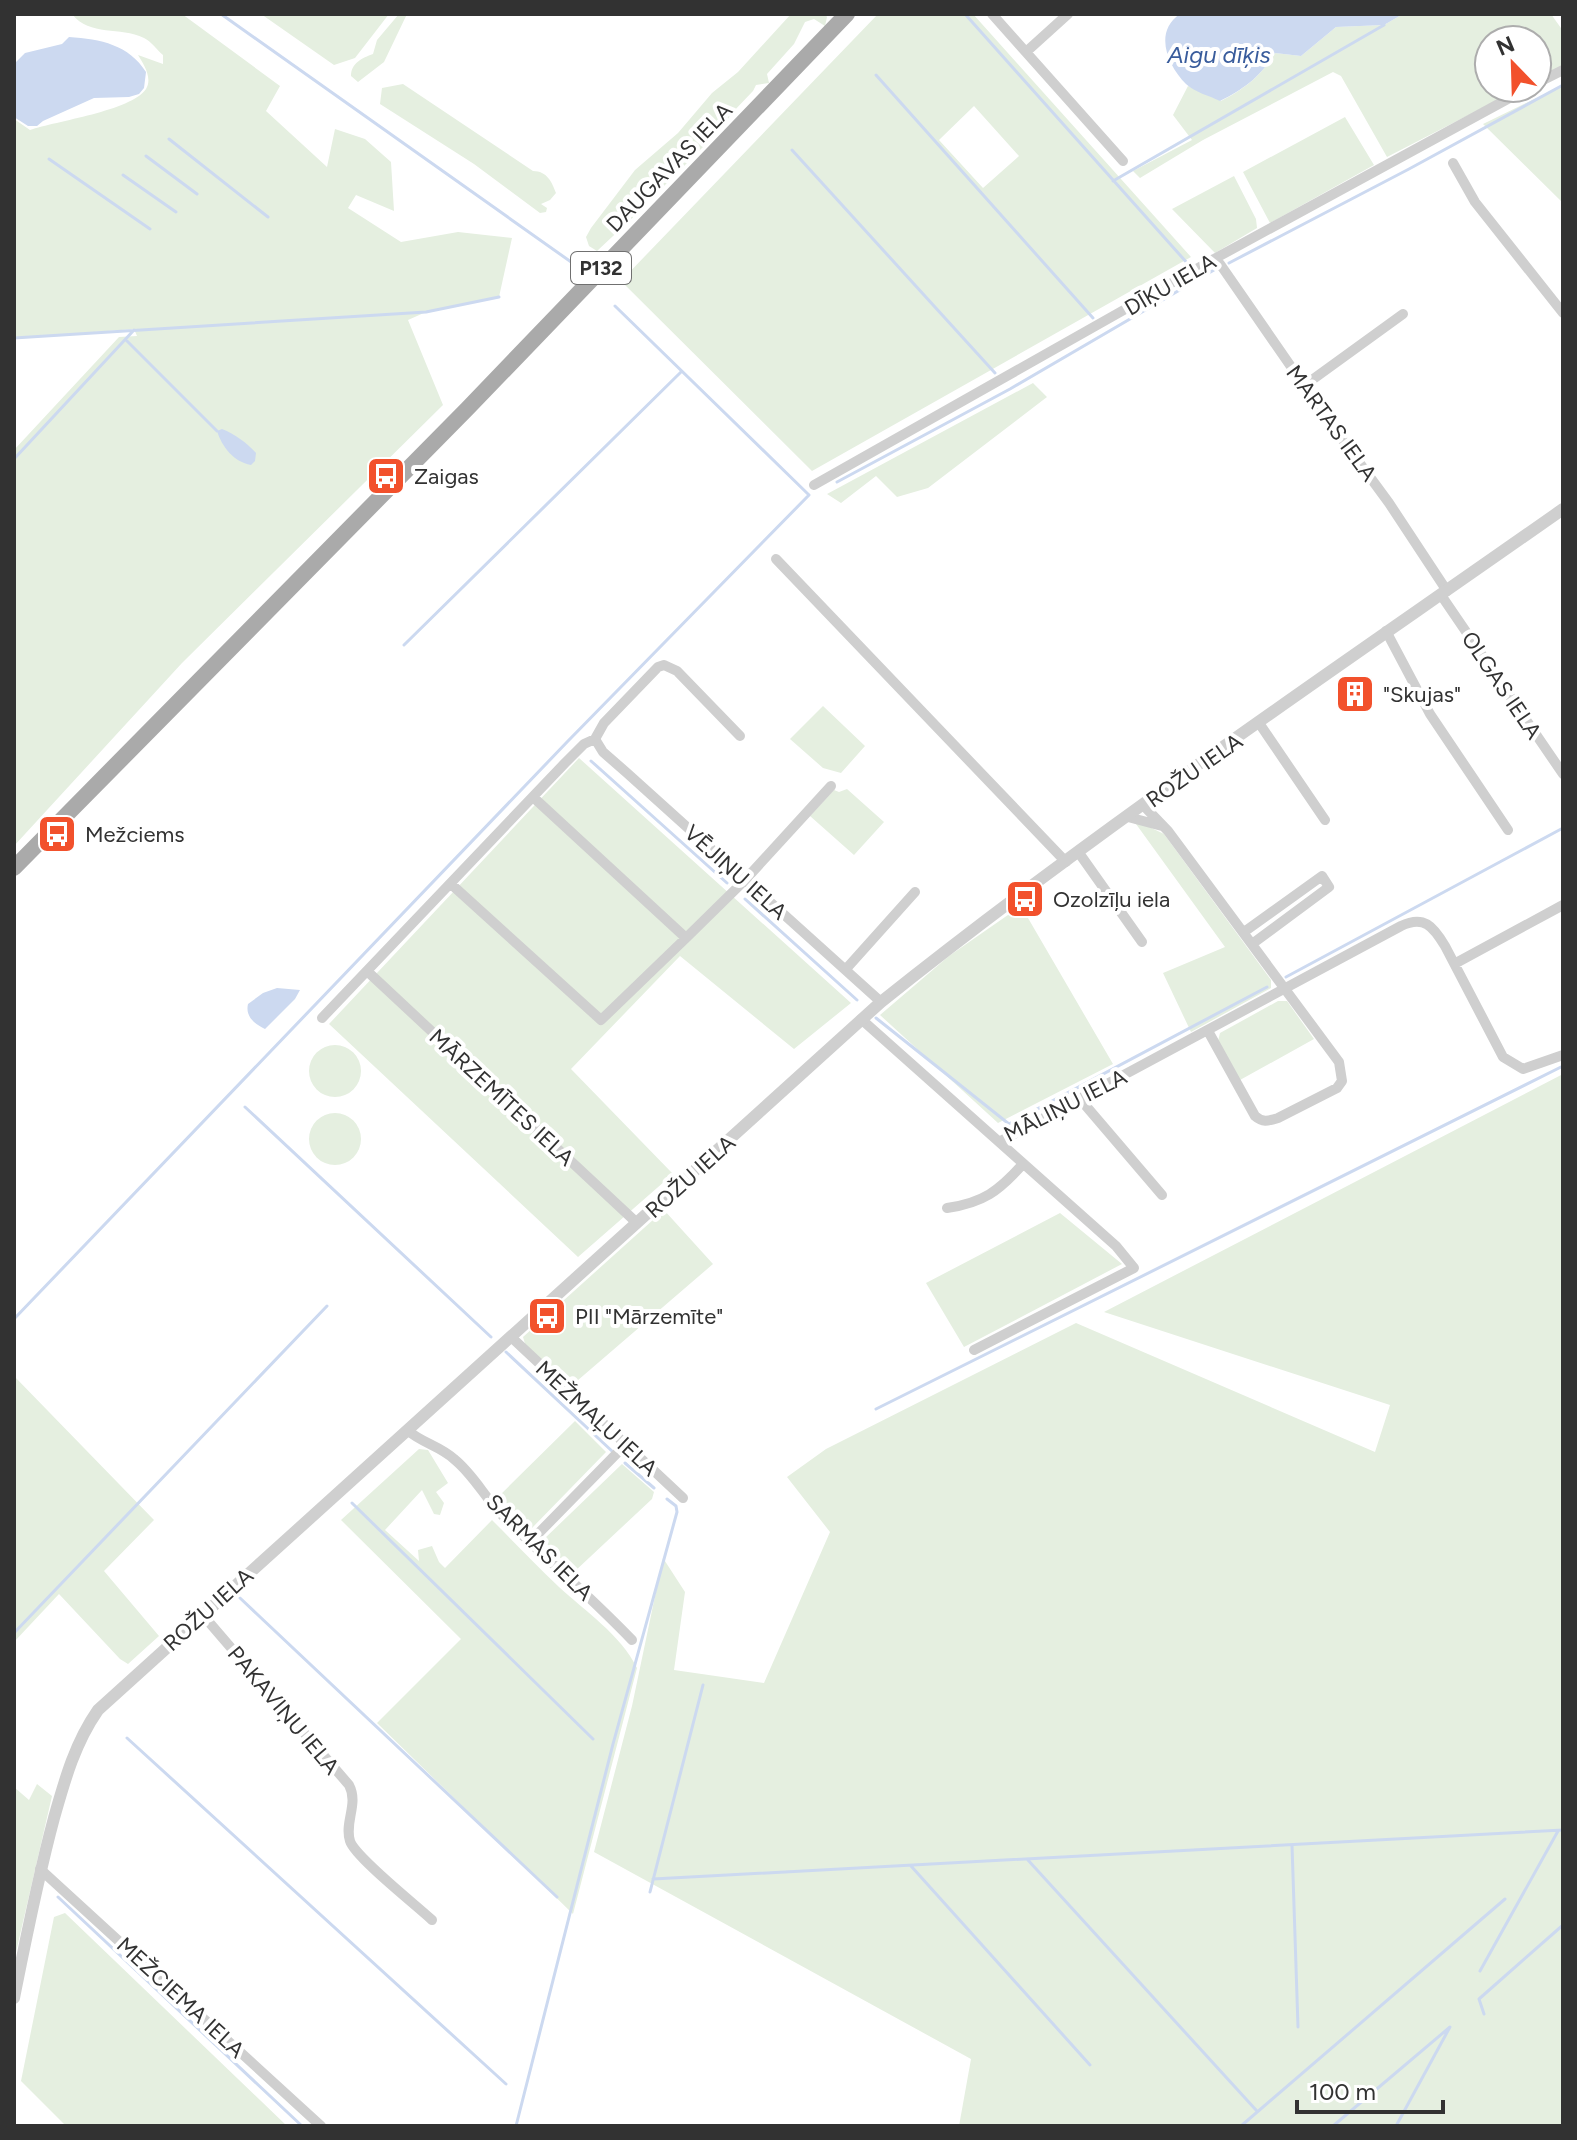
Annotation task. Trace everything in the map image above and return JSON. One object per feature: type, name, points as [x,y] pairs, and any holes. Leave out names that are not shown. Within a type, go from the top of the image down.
[{"type":"main road","name":"DAUGAVAS IELA","points":[[14,868],[356,523],[847,14]]},
{"type":"street","points":[[992,14],[1123,161]]},
{"type":"street","points":[[1026,52],[1068,14]]},
{"type":"street","name":"DĪĶU IELA","points":[[814,485],[1214,259],[1499,104]]},
{"type":"street","points":[[1453,163],[1475,202],[1563,313]]},
{"type":"street","name":"MARTAS IELA","points":[[1214,259],[1389,503],[1444,593]]},
{"type":"street","points":[[1305,385],[1403,314]]},
{"type":"street","name":"ROŽU IELA","points":[[14,1998],[40,1869],[67,1770],[83,1731],[98,1710],[881,1002],[952,945],[1143,805],[1563,509]]},
{"type":"street","points":[[776,559],[1066,862]]},
{"type":"street","name":"OLGAS IELA","points":[[1444,593],[1563,774]]},
{"type":"street","points":[[1386,631],[1430,714],[1508,830]]},
{"type":"street","points":[[322,1018],[584,744],[595,739],[604,723],[658,667],[664,665],[677,671],[740,736]]},
{"type":"street","points":[[1259,723],[1325,820]]},
{"type":"street","name":"VĒJIŅU IELA","points":[[595,739],[603,752],[881,1002]]},
{"type":"street","points":[[451,884],[601,1020],[745,880],[831,786]]},
{"type":"street","points":[[533,797],[686,938]]},
{"type":"street","points":[[1143,805],[1164,827],[1339,1062],[1342,1081],[1337,1088],[1278,1118],[1268,1122],[1260,1120],[1208,1031]]},
{"type":"street","points":[[1128,817],[1164,827]]},
{"type":"street","points":[[1079,853],[1142,942]]},
{"type":"street","points":[[1244,932],[1322,876],[1329,887],[1252,944]]},
{"type":"street","points":[[846,969],[915,892]]},
{"type":"street","points":[[1563,905],[1456,963],[1503,1057],[1523,1069],[1563,1055]]},
{"type":"street","name":"MĀLIŅU IELA","points":[[861,1019],[999,1142],[1411,922],[1427,922],[1435,929],[1456,963]]},
{"type":"street","name":"MĀRZEMĪTES IELA","points":[[367,971],[637,1223]]},
{"type":"street","points":[[1080,1099],[1162,1195]]},
{"type":"street","points":[[974,1350],[1134,1268],[1116,1246],[999,1142]]},
{"type":"street","points":[[947,1208],[962,1206],[995,1193],[1023,1164]]},
{"type":"street","name":"MEŽMAĻU IELA","points":[[511,1337],[683,1498]]},
{"type":"street","name":"SARMAS IELA","points":[[407,1430],[456,1460],[529,1543],[588,1595],[632,1640]]},
{"type":"street","points":[[529,1543],[625,1445]]},
{"type":"street","name":"PAKAVIŅU IELA","points":[[202,1614],[349,1785],[353,1800],[348,1831],[354,1849],[432,1920]]},
{"type":"street","name":"MEŽCIEMA IELA","points":[[40,1869],[321,2126]]},
{"type":"green space","points":[[72,14],[182,14],[280,86],[266,111],[327,167],[335,129],[365,139],[391,162],[394,211],[356,195],[348,208],[401,242],[458,232],[512,238],[499,297],[426,312],[408,320],[443,405],[182,663],[14,846],[14,450],[119,337],[137,336],[134,329],[14,338],[14,119],[30,130],[110,109],[138,97],[146,89],[148,76],[138,55],[163,64],[163,55],[147,39],[87,26]]},
{"type":"green space","points":[[261,14],[389,14],[355,58],[334,65]]},
{"type":"green space","points":[[399,14],[407,14],[384,62],[358,82],[351,76],[355,64],[373,54],[377,40]]},
{"type":"green space","points":[[791,14],[825,14],[827,17],[825,26],[814,19],[805,22],[794,44],[767,74],[769,83],[756,85],[721,129],[658,192],[647,194],[643,208],[597,251],[589,246],[586,237],[591,228],[635,170],[678,133],[712,93],[738,72]]},
{"type":"green space","points":[[878,14],[973,14],[1191,257],[812,471],[621,281]],"holes":[[[974,106],[1019,156],[983,188],[939,140]]]},
{"type":"green space","points":[[1403,14],[1551,14],[1563,31],[1563,66],[1553,71],[1553,24],[1473,24],[1473,104],[1490,104],[1387,157],[1341,76],[1333,72],[1203,140],[1140,178],[1133,171],[1192,140],[1173,115],[1188,86],[1221,101],[1251,81],[1275,53],[1301,56],[1336,27],[1384,25]]},
{"type":"green space","points":[[403,84],[533,171],[545,175],[556,193],[541,204],[547,208],[546,212],[540,213],[474,164],[380,104],[382,88]]},
{"type":"green space","points":[[1563,85],[1563,203],[1483,124],[1524,104],[1553,104],[1553,90]]},
{"type":"green space","points":[[1345,117],[1374,165],[1270,223],[1243,172]]},
{"type":"green space","points":[[1234,176],[1256,219],[1257,228],[1215,253],[1172,209]]},
{"type":"green space","points":[[1033,383],[1047,397],[928,488],[897,497],[876,476],[841,503],[827,494]]},
{"type":"green space","points":[[823,706],[865,746],[841,773],[823,768],[790,739]]},
{"type":"green space","points":[[579,758],[851,1003],[794,1049],[680,956],[571,1069],[673,1174],[578,1257],[329,1024]]},
{"type":"green space","points":[[847,789],[884,822],[854,855],[810,816],[834,790]]},
{"type":"green space","points":[[1139,822],[1164,834],[1271,980],[1271,988],[1191,1032],[1163,973],[1225,947],[1136,824]]},
{"type":"green space","points":[[1021,906],[1113,1064],[998,1123],[880,1015],[949,956]]},
{"type":"green space","points":[[1278,1001],[1287,1001],[1314,1039],[1240,1080],[1218,1041],[1220,1033]]},
{"type":"green space","points":[[335,1045],[354,1052],[361,1071],[354,1090],[335,1097],[316,1090],[309,1071],[316,1052]]},
{"type":"green space","points":[[1563,1074],[1563,2126],[959,2126],[971,2059],[594,1852],[632,1706],[663,1558],[685,1592],[674,1670],[764,1683],[830,1532],[787,1477],[826,1449],[1076,1323],[1375,1452],[1390,1405],[1104,1312]]},
{"type":"green space","points":[[335,1113],[354,1120],[361,1139],[354,1158],[335,1165],[316,1158],[309,1139],[316,1120]]},
{"type":"green space","points":[[664,1210],[713,1264],[570,1387],[526,1347],[523,1337]]},
{"type":"green space","points":[[1060,1213],[1122,1264],[964,1347],[926,1283]]},
{"type":"green space","points":[[14,1376],[154,1520],[104,1571],[159,1636],[128,1664],[59,1594],[14,1642]]},
{"type":"green space","points":[[575,1421],[606,1452],[532,1528],[499,1496]]},
{"type":"green space","points":[[419,1449],[428,1450],[448,1483],[436,1492],[444,1503],[440,1515],[434,1514],[422,1490],[385,1530],[419,1561],[418,1550],[432,1546],[445,1568],[492,1520],[559,1587],[612,1634],[637,1668],[573,1914],[377,1723],[461,1639],[341,1520]]},
{"type":"green space","points":[[622,1464],[654,1492],[652,1499],[574,1572],[543,1540]]},
{"type":"green space","points":[[37,1784],[52,1796],[14,1961],[14,1787],[29,1800]]},
{"type":"green space","points":[[65,1913],[287,2126],[66,2126],[21,2081],[54,1917]]},
{"type":"water","name":"Aigu dīķis","points":[[1180,14],[1403,14],[1384,25],[1336,27],[1301,56],[1275,53],[1251,81],[1220,101],[1189,87],[1169,59],[1165,39],[1167,30]]},
{"type":"water","points":[[69,37],[103,42],[131,55],[146,72],[144,88],[139,94],[129,97],[94,98],[37,126],[28,126],[14,117],[14,64],[25,53],[62,44]]},
{"type":"water","points":[[222,429],[232,433],[256,453],[251,465],[239,461],[225,448],[217,431]]},
{"type":"water","points":[[277,988],[300,990],[265,1029],[249,1016],[248,1004]]},
{"type":"waterway","points":[[221,14],[581,269]]},
{"type":"waterway","points":[[965,14],[1188,264]]},
{"type":"waterway","points":[[1113,181],[1384,25]]},
{"type":"waterway","points":[[876,75],[1093,318]]},
{"type":"waterway","points":[[1229,263],[1563,85]]},
{"type":"waterway","points":[[169,139],[268,217]]},
{"type":"waterway","points":[[792,150],[995,373]]},
{"type":"waterway","points":[[146,156],[197,194]]},
{"type":"waterway","points":[[49,159],[150,229]]},
{"type":"waterway","points":[[123,175],[176,212]]},
{"type":"waterway","points":[[837,482],[1010,389],[1214,270]]},
{"type":"waterway","points":[[14,338],[426,312],[499,297]]},
{"type":"waterway","points":[[14,1319],[568,741],[809,495],[615,306]]},
{"type":"waterway","points":[[14,459],[134,330]]},
{"type":"waterway","points":[[127,341],[217,431]]},
{"type":"waterway","points":[[404,645],[681,372]]},
{"type":"waterway","points":[[591,761],[727,883]]},
{"type":"waterway","points":[[1286,977],[1563,828]]},
{"type":"waterway","points":[[745,899],[857,1000]]},
{"type":"waterway","points":[[876,1018],[1009,1124],[1267,987]]},
{"type":"waterway","points":[[876,1409],[1563,1066]]},
{"type":"waterway","points":[[245,1107],[491,1337]]},
{"type":"waterway","points":[[14,1633],[327,1306]]},
{"type":"waterway","points":[[506,1352],[613,1452]]},
{"type":"waterway","points":[[625,1463],[654,1488]]},
{"type":"waterway","points":[[516,2126],[613,1744],[677,1512],[676,1506],[667,1499]]},
{"type":"waterway","points":[[352,1503],[593,1739]]},
{"type":"waterway","points":[[240,1598],[557,1897]]},
{"type":"waterway","points":[[650,1892],[703,1685]]},
{"type":"waterway","points":[[127,1738],[506,2084]]},
{"type":"waterway","points":[[653,1879],[1563,1830]]},
{"type":"waterway","points":[[1480,1971],[1558,1831]]},
{"type":"waterway","points":[[1292,1845],[1298,2027]]},
{"type":"waterway","points":[[1027,1859],[1256,2110]]},
{"type":"waterway","points":[[911,1866],[1090,2065]]},
{"type":"waterway","points":[[58,1897],[302,2126]]},
{"type":"waterway","points":[[1241,2126],[1505,1899]]},
{"type":"waterway","points":[[1484,2014],[1479,1999],[1563,1925]]},
{"type":"waterway","points":[[1333,2126],[1450,2027],[1396,2126]]},
{"type":"place","name":"Zaigas","points":[[386,476]]},
{"type":"place","name":"\"Skujas\"","points":[[1355,694]]},
{"type":"place","name":"Mežciems","points":[[57,834]]},
{"type":"place","name":"Ozolzīļu iela","points":[[1025,899]]},
{"type":"place","name":"PII \"Mārzemīte\"","points":[[547,1316]]}]
